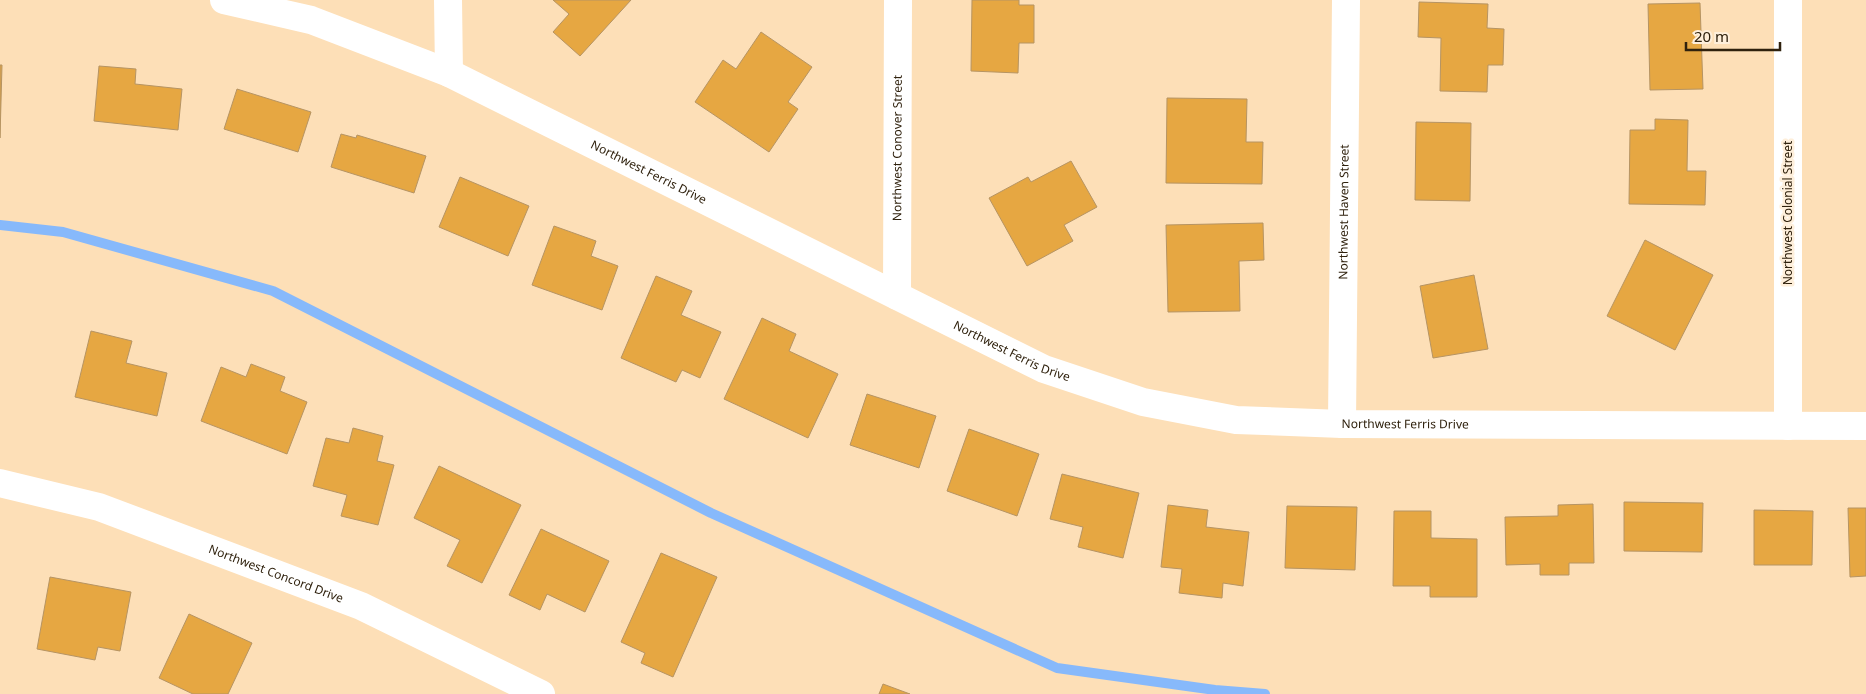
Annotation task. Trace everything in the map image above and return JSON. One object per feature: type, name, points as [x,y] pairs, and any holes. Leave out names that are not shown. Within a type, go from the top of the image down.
[{"type":"street","name":"Northwest Ferris Drive","points":[[224,0],[311,20],[449,73],[1044,369],[1143,402],[1236,420],[1342,424],[1866,426]]},
{"type":"street","points":[[448,0],[449,73]]},
{"type":"street","name":"Northwest Conover Street","points":[[897,296],[898,0]]},
{"type":"street","name":"Northwest Haven Street","points":[[1342,424],[1346,0]]},
{"type":"street","name":"Northwest Colonial Street","points":[[1788,0],[1788,426]]},
{"type":"street","name":"Northwest Concord Drive","points":[[0,483],[99,507],[360,606],[541,694]]},
{"type":"building","points":[[553,0],[631,0],[580,56],[553,32],[569,14]]},
{"type":"building","points":[[972,0],[1019,0],[1019,5],[1034,5],[1034,43],[1019,43],[1018,73],[971,71]]},
{"type":"building","points":[[1419,2],[1488,4],[1487,28],[1504,29],[1503,65],[1488,65],[1487,92],[1440,91],[1441,38],[1418,37]]},
{"type":"building","points":[[1700,3],[1703,89],[1650,90],[1648,4]]},
{"type":"building","points":[[761,32],[812,67],[788,102],[798,109],[769,152],[695,102],[723,60],[736,69]]},
{"type":"building","points":[[0,65],[2,65],[0,138]]},
{"type":"building","points":[[99,66],[136,69],[135,84],[182,89],[178,130],[94,121]]},
{"type":"building","points":[[237,89],[311,112],[298,152],[224,129]]},
{"type":"building","points":[[1167,98],[1247,99],[1246,142],[1263,142],[1262,184],[1166,183]]},
{"type":"building","points":[[1655,119],[1688,120],[1687,171],[1706,171],[1705,205],[1629,204],[1630,130],[1655,130]]},
{"type":"building","points":[[1416,122],[1471,123],[1470,201],[1415,200]]},
{"type":"building","points":[[341,134],[356,138],[357,135],[426,156],[414,193],[331,167]]},
{"type":"building","points":[[1071,161],[1097,207],[1064,225],[1073,241],[1027,266],[989,198],[1028,177],[1031,182]]},
{"type":"building","points":[[460,177],[529,206],[508,256],[439,227]]},
{"type":"building","points":[[1263,223],[1264,260],[1239,261],[1240,311],[1168,312],[1166,225]]},
{"type":"building","points":[[554,226],[596,241],[591,256],[618,266],[602,310],[532,285]]},
{"type":"building","points":[[1645,240],[1713,275],[1675,350],[1607,316]]},
{"type":"building","points":[[1474,275],[1488,349],[1433,358],[1420,286]]},
{"type":"building","points":[[656,276],[692,291],[681,315],[721,332],[700,378],[682,370],[676,382],[621,358]]},
{"type":"building","points":[[762,318],[796,334],[789,351],[838,374],[808,438],[724,399]]},
{"type":"building","points":[[91,331],[132,341],[126,363],[167,373],[157,416],[75,397]]},
{"type":"building","points":[[251,364],[285,377],[280,391],[307,402],[287,454],[201,421],[221,367],[246,377]]},
{"type":"building","points":[[867,394],[936,416],[919,468],[850,445]]},
{"type":"building","points":[[353,428],[383,436],[377,461],[394,465],[378,525],[341,516],[347,495],[313,486],[326,438],[349,443]]},
{"type":"building","points":[[969,429],[1039,454],[1017,516],[947,491]]},
{"type":"building","points":[[439,466],[521,505],[482,583],[447,566],[460,540],[414,518]]},
{"type":"building","points":[[1062,474],[1139,493],[1123,558],[1078,547],[1083,527],[1050,519]]},
{"type":"building","points":[[1624,502],[1703,503],[1702,552],[1624,551]]},
{"type":"building","points":[[1593,504],[1594,563],[1569,563],[1569,575],[1540,575],[1540,564],[1506,565],[1505,517],[1558,516],[1558,505]]},
{"type":"building","points":[[1168,505],[1208,510],[1206,527],[1249,532],[1243,586],[1223,583],[1222,598],[1179,593],[1182,569],[1161,567]]},
{"type":"building","points":[[1287,506],[1357,507],[1355,570],[1285,568]]},
{"type":"building","points":[[1848,508],[1866,508],[1866,576],[1850,577]]},
{"type":"building","points":[[1754,510],[1813,511],[1812,565],[1754,565]]},
{"type":"building","points":[[1394,511],[1431,511],[1431,538],[1477,539],[1477,597],[1430,597],[1430,586],[1393,586]]},
{"type":"building","points":[[541,529],[609,561],[585,612],[547,594],[540,610],[509,595]]},
{"type":"building","points":[[661,553],[717,577],[673,677],[641,663],[645,653],[621,642]]},
{"type":"building","points":[[50,577],[131,592],[120,651],[98,647],[95,660],[37,649]]},
{"type":"building","points":[[189,614],[252,643],[228,694],[193,694],[159,678]]},
{"type":"building","points":[[883,684],[910,694],[879,694]]},
{"type":"waterway","points":[[0,225],[63,232],[273,291],[711,513],[1057,668],[1215,690],[1265,694]]}]
